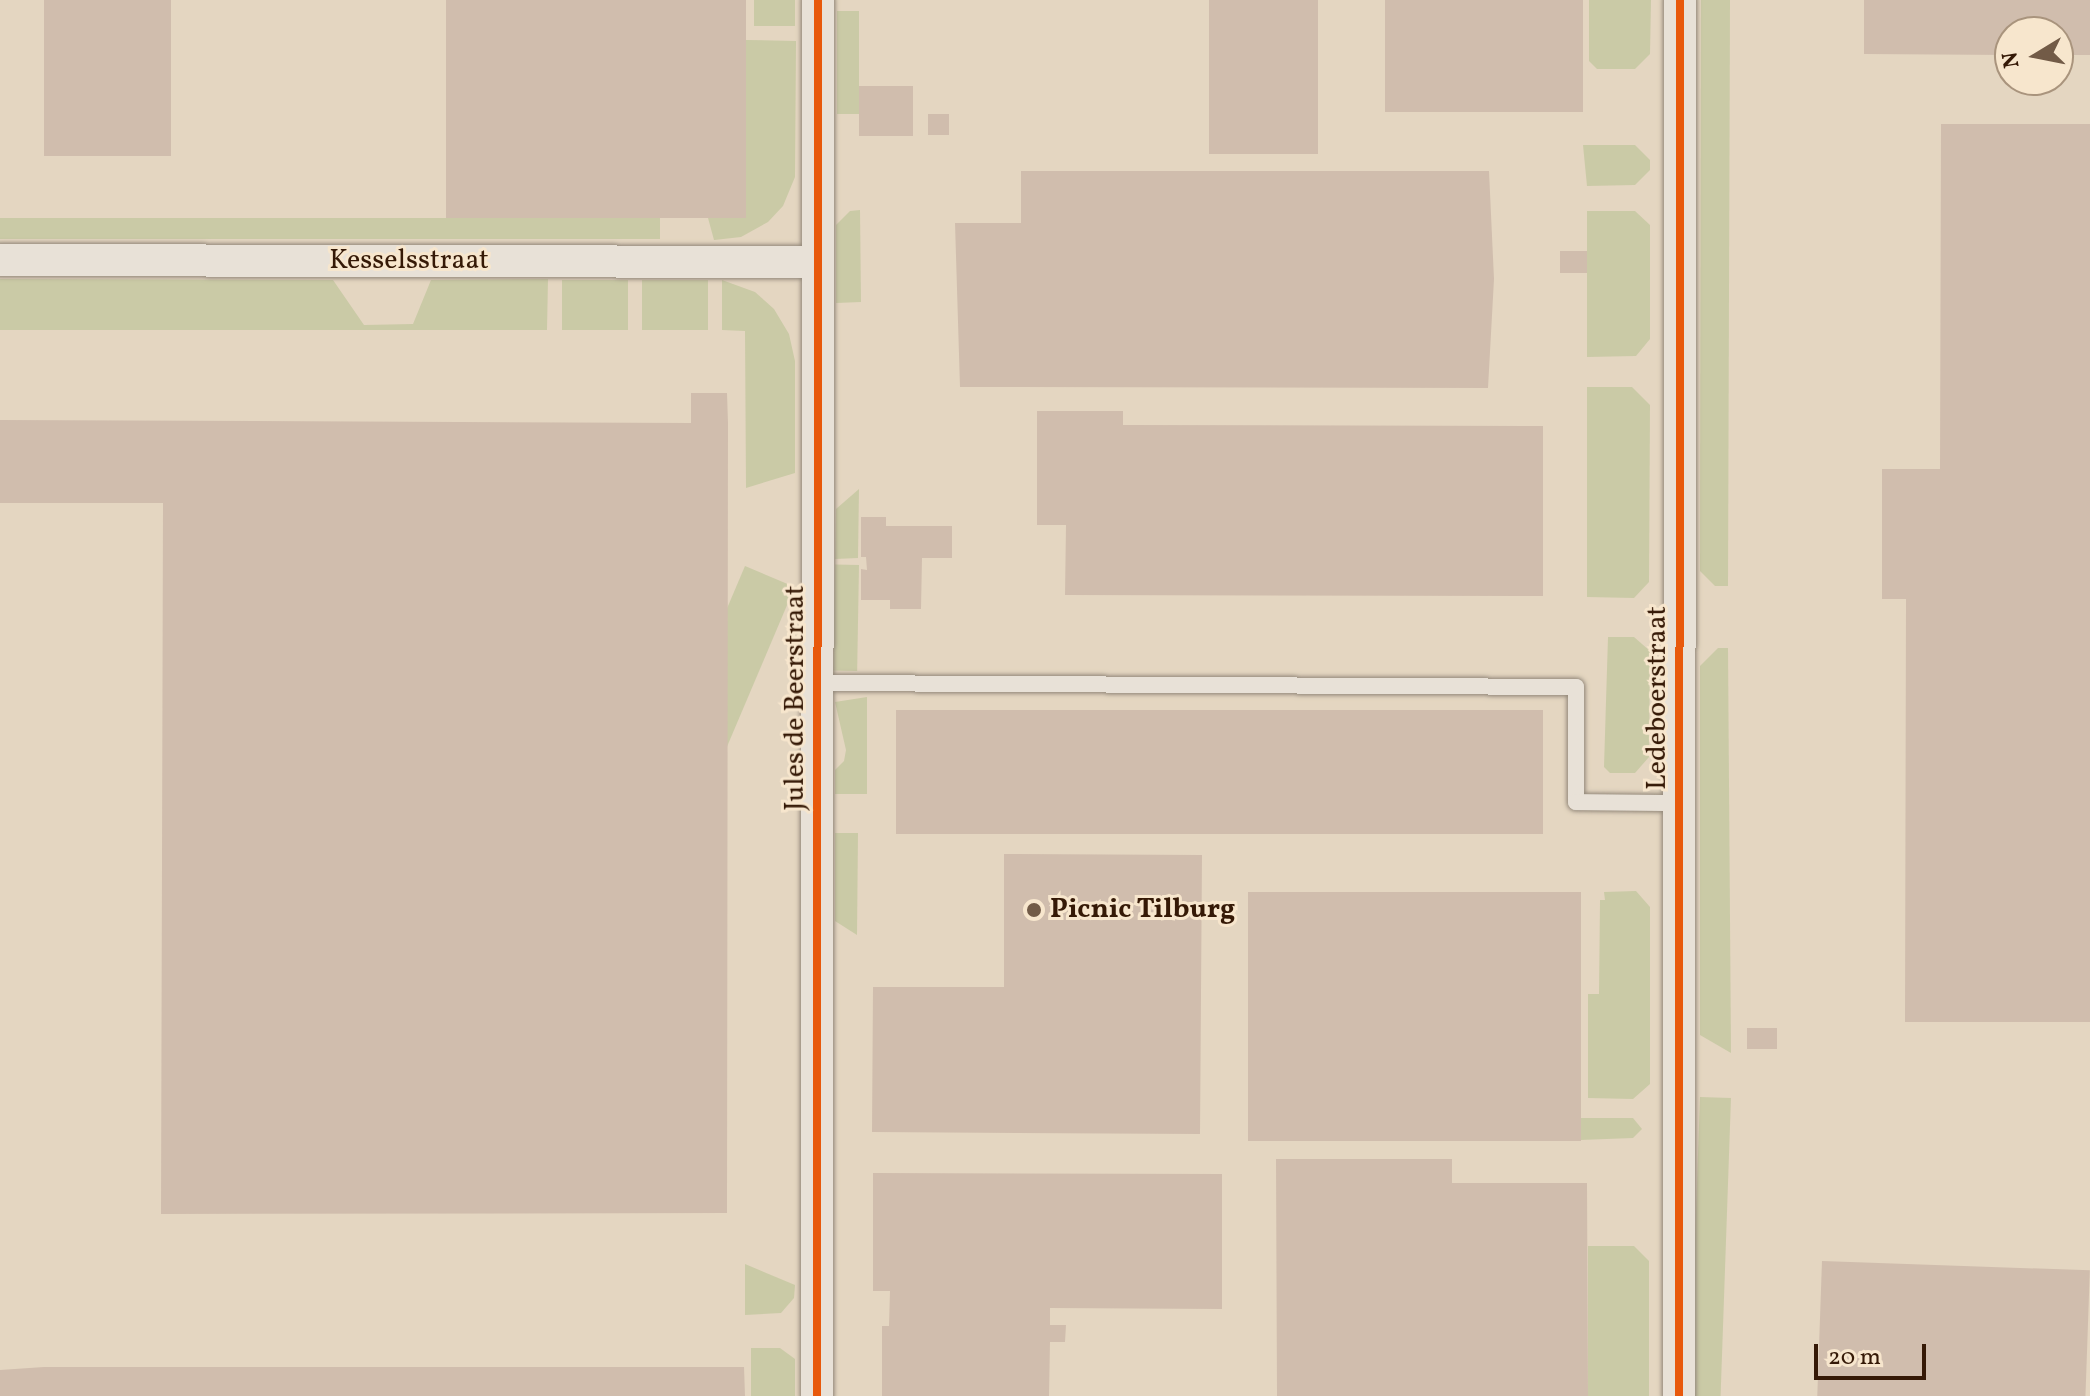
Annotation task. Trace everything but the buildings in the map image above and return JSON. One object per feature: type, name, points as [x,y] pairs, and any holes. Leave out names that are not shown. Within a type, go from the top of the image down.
[{"type":"street","name":"Jules de Beerstraat","points":[[817,1396],[818,0]]},
{"type":"street","name":"Ledeboerstraat","points":[[1679,1396],[1680,0]]},
{"type":"street","name":"Kesselsstraat","points":[[0,260],[818,262]]},
{"type":"lane","points":[[818,683],[1576,687],[1576,802],[1680,803]]},
{"type":"green space","points":[[754,0],[795,0],[795,26],[754,26]]},
{"type":"green space","points":[[1589,0],[1651,0],[1650,54],[1635,69],[1597,69],[1589,61]]},
{"type":"green space","points":[[1701,0],[1730,0],[1728,586],[1715,586],[1700,571]]},
{"type":"green space","points":[[837,11],[859,11],[859,114],[837,114]]},
{"type":"green space","points":[[746,40],[796,41],[795,177],[783,206],[768,222],[741,237],[714,240],[708,218],[745,216]]},
{"type":"green space","points":[[1583,145],[1635,145],[1650,160],[1650,170],[1635,185],[1587,186]]},
{"type":"green space","points":[[860,210],[861,302],[836,303],[836,225],[850,211]]},
{"type":"green space","points":[[1587,211],[1635,211],[1650,225],[1650,339],[1636,356],[1587,357]]},
{"type":"green space","points":[[0,218],[660,218],[660,239],[0,239]]},
{"type":"green space","points":[[0,279],[333,280],[364,325],[413,324],[431,280],[548,279],[547,330],[0,330]]},
{"type":"green space","points":[[562,280],[628,280],[628,330],[562,330]]},
{"type":"green space","points":[[642,280],[708,280],[708,330],[642,330]]},
{"type":"green space","points":[[722,280],[755,292],[774,309],[789,334],[795,361],[795,473],[746,488],[745,331],[722,330]]},
{"type":"green space","points":[[1587,387],[1632,387],[1650,405],[1649,582],[1634,598],[1587,597]]},
{"type":"green space","points":[[859,489],[858,558],[835,559],[836,509]]},
{"type":"green space","points":[[835,565],[859,565],[857,671],[833,671]]},
{"type":"green space","points":[[745,566],[795,587],[534,1200],[485,1179]]},
{"type":"green space","points":[[1608,637],[1634,637],[1650,651],[1649,757],[1635,773],[1610,773],[1604,767]]},
{"type":"green space","points":[[1718,648],[1728,648],[1731,1053],[1700,1035],[1700,666]]},
{"type":"green space","points":[[867,697],[867,794],[835,794],[835,770],[844,761],[846,750],[835,702]]},
{"type":"green space","points":[[835,833],[858,833],[857,935],[835,921]]},
{"type":"green space","points":[[1636,891],[1650,907],[1650,1084],[1633,1099],[1588,1098],[1588,994],[1599,994],[1600,900],[1605,900],[1604,892]]},
{"type":"green space","points":[[1700,1097],[1731,1098],[1721,1396],[1690,1396]]},
{"type":"green space","points":[[1581,1118],[1633,1118],[1642,1129],[1633,1138],[1580,1140]]},
{"type":"green space","points":[[1588,1246],[1634,1246],[1649,1261],[1649,1396],[1588,1396]]},
{"type":"green space","points":[[745,1264],[795,1285],[794,1298],[781,1313],[745,1315]]},
{"type":"green space","points":[[751,1348],[780,1348],[795,1359],[795,1396],[751,1396]]},
{"type":"cycle path","points":[[817,1396],[818,0]]},
{"type":"cycle path","points":[[1679,1396],[1680,0]]},
{"type":"place","name":"Picnic Tilburg","points":[[1034,910]]}]
